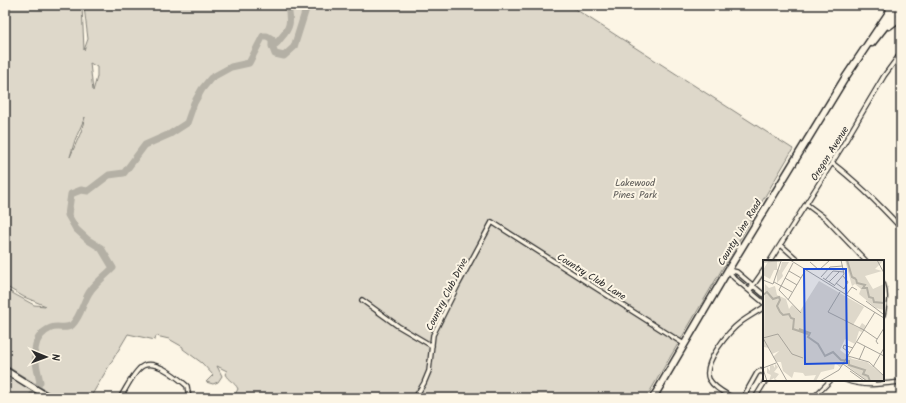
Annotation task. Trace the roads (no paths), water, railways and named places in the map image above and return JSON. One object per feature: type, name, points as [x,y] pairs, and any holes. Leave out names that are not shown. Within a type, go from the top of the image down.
[{"type":"main road","name":"County Line Road","points":[[845,78],[901,6]]},
{"type":"main road","name":"County Line Road","points":[[653,398],[728,270],[845,78],[893,8]]},
{"type":"main road","points":[[877,37],[893,22],[901,17]]},
{"type":"main road","points":[[5,370],[50,398]]},
{"type":"street","points":[[881,5],[893,8]]},
{"type":"street","name":"Oregon Avenue","points":[[771,260],[847,139],[884,76],[901,53]]},
{"type":"street","points":[[832,163],[857,183],[901,228]]},
{"type":"street","points":[[806,204],[826,219],[865,260]]},
{"type":"street","name":"Country Club Lane","points":[[492,222],[684,344]]},
{"type":"street","name":"Country Club Drive","points":[[415,398],[429,371],[433,335],[492,222]]},
{"type":"street","points":[[781,245],[798,260]]},
{"type":"street","points":[[728,270],[737,272],[763,294]]},
{"type":"street","points":[[728,270],[734,278],[763,302]]},
{"type":"street","points":[[750,290],[763,272]]},
{"type":"street","points":[[884,286],[884,307]]},
{"type":"street","points":[[362,300],[398,326],[432,346]]},
{"type":"street","points":[[733,398],[713,385],[708,374],[709,367],[713,357],[727,335],[742,321],[763,308]]},
{"type":"street","points":[[120,398],[139,369],[148,364],[156,365],[187,386],[189,398]]},
{"type":"street","points":[[743,398],[757,373],[760,371],[763,372]]},
{"type":"street","points":[[755,398],[765,381]]},
{"type":"street","points":[[813,398],[830,381]]},
{"type":"street","points":[[849,381],[866,385],[874,382],[901,382]]},
{"type":"waterway","points":[[272,46],[275,45],[285,34],[289,26],[290,19],[288,5]]},
{"type":"waterway","points":[[31,398],[40,382],[35,359],[36,344],[39,338],[43,332],[51,328],[67,327],[72,325],[78,317],[91,290],[113,268],[101,248],[88,240],[76,229],[68,215],[71,194],[81,190],[88,191],[109,175],[124,173],[145,145],[170,134],[187,123],[194,103],[202,89],[211,78],[231,67],[249,63],[263,36],[267,36],[272,39],[272,46],[275,54],[284,56],[294,47],[306,9],[309,5]]},
{"type":"park label","name":"Lakewood Pines Park","points":[[635,188]]}]
